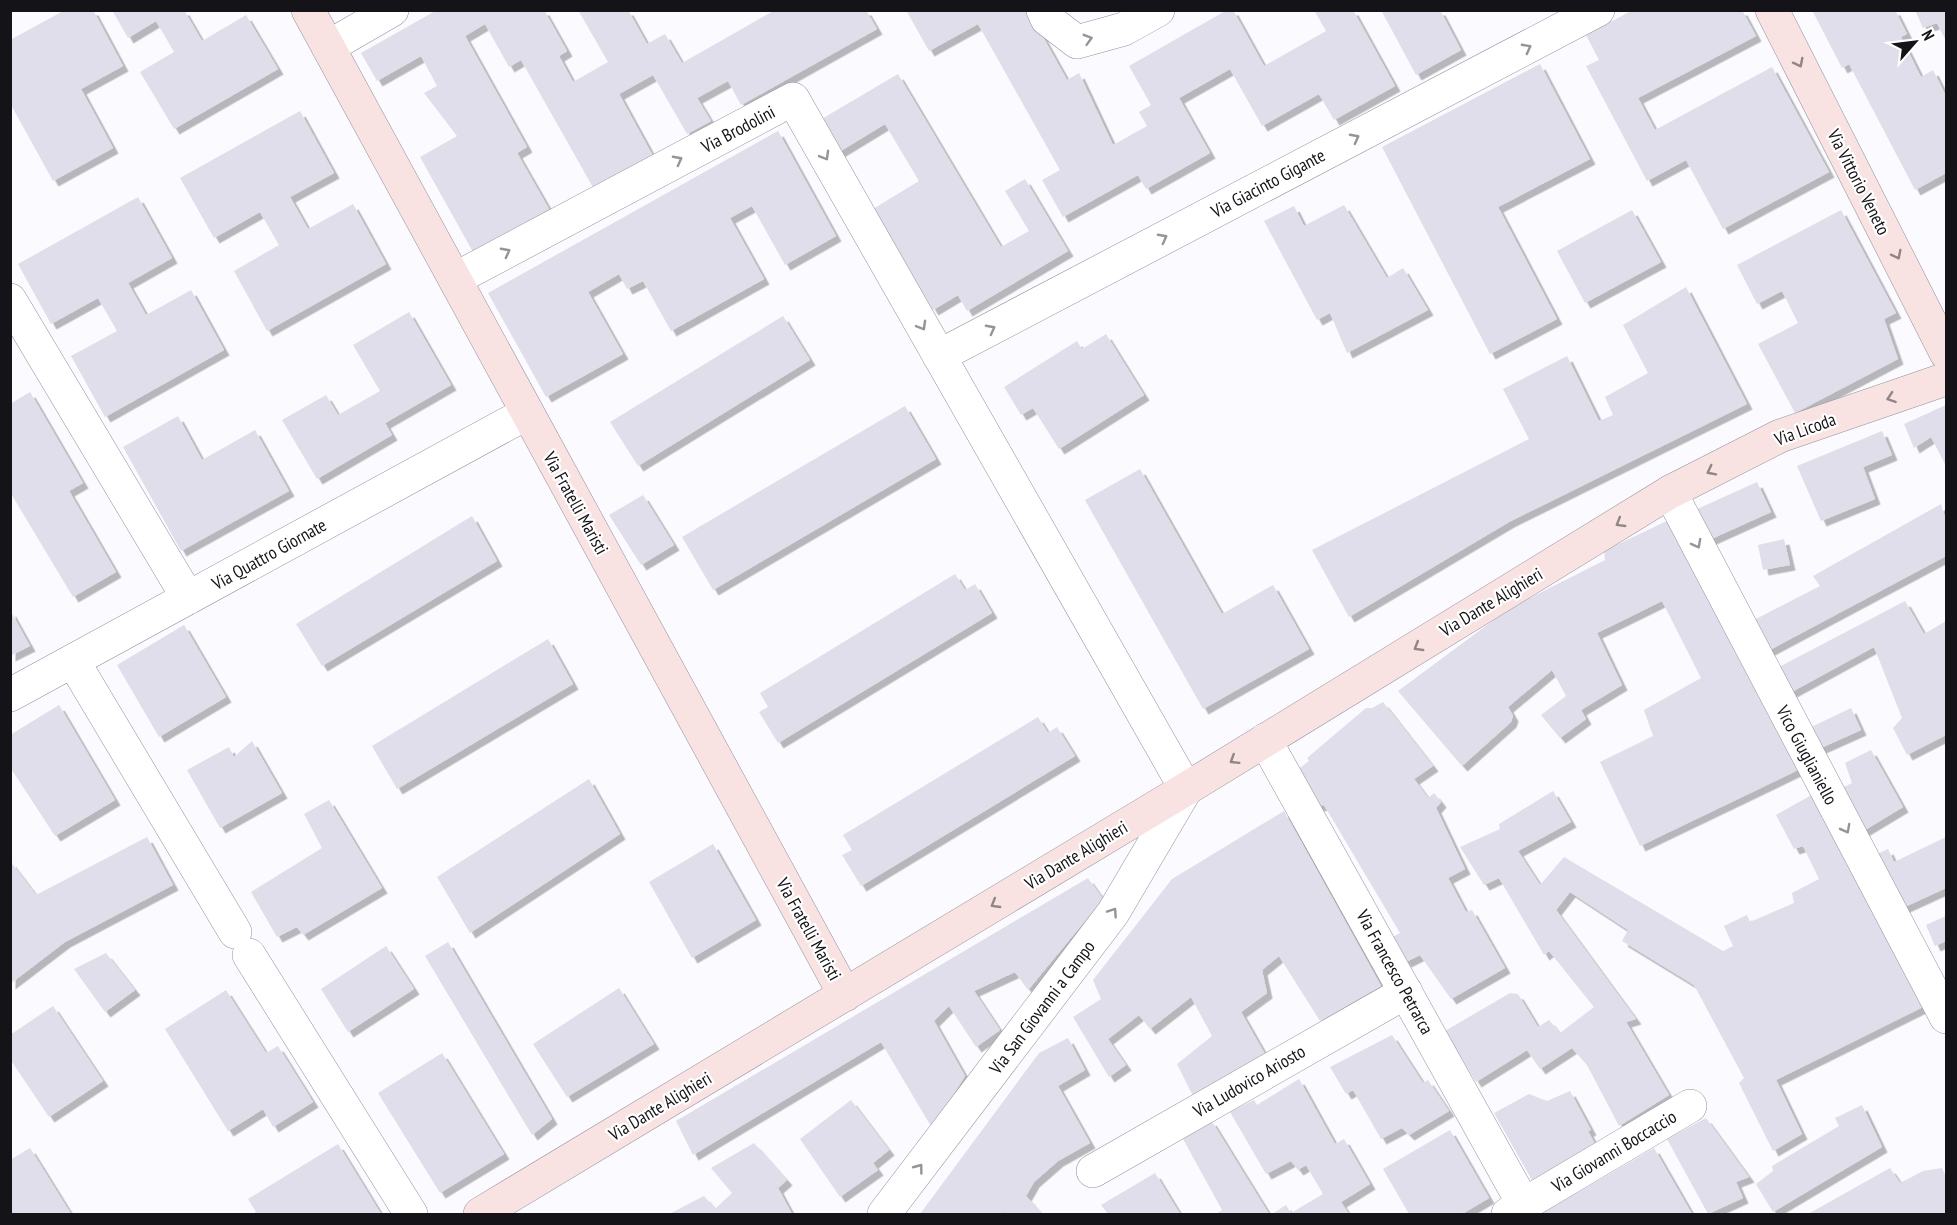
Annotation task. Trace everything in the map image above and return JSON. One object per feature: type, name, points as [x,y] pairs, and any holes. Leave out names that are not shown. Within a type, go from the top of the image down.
[{"type":"main road","name":"Via Fratelli Maristi","points":[[308,10],[845,995]]},
{"type":"main road","name":"Via Vittorio Veneto","points":[[1772,10],[1947,353]]},
{"type":"main road","name":"Via Licoda","points":[[1670,492],[1780,436],[1947,379]]},
{"type":"main road","name":"Via Dante Alighieri","points":[[480,1215],[1186,789],[1670,492]]},
{"type":"street","points":[[327,47],[392,10]]},
{"type":"street","points":[[1043,10],[1047,19],[1077,42],[1124,29],[1158,10]]},
{"type":"street","name":"Via Giacinto Gigante","points":[[939,356],[1598,10]]},
{"type":"street","name":"Via Brodolini","points":[[454,279],[793,99],[939,356]]},
{"type":"street","points":[[10,300],[188,598]]},
{"type":"street","points":[[939,356],[1186,789]]},
{"type":"street","name":"Via Quattro Giornate","points":[[10,695],[527,413]]},
{"type":"street","name":"Vico Giuglianiello","points":[[1670,492],[1947,1017]]},
{"type":"street","points":[[74,661],[242,943],[411,1215]]},
{"type":"street","name":"Via Francesco Petrarca","points":[[1265,740],[1406,992],[1516,1210]]},
{"type":"street","name":"Via San Giovanni a Campo","points":[[884,1215],[1113,913],[1186,789]]},
{"type":"street","name":"Via Ludovico Ariosto","points":[[1093,1171],[1406,992]]},
{"type":"street","name":"Via Giovanni Boccaccio","points":[[1516,1210],[1690,1106]]},
{"type":"building","points":[[65,10],[93,10],[123,66],[81,89],[113,148],[53,181],[10,103],[10,40]]},
{"type":"building","points":[[112,10],[184,10],[202,41],[246,15],[278,69],[174,129],[140,72],[174,52],[156,21],[128,38]]},
{"type":"building","points":[[437,10],[544,10],[567,51],[559,56],[573,82],[608,62],[578,10],[628,10],[647,44],[665,34],[682,63],[775,10],[866,10],[877,29],[741,105],[728,81],[697,98],[711,121],[687,134],[653,75],[619,94],[654,158],[595,191],[521,60],[509,67],[485,24],[465,36],[527,147],[517,153],[549,209],[473,252],[420,157],[457,136],[424,93],[437,86],[421,56],[377,81],[361,53]]},
{"type":"building","points":[[906,10],[1028,10],[1067,80],[1079,73],[1113,145],[1147,126],[1139,112],[1151,105],[1129,66],[1227,10],[1233,10],[1264,66],[1326,31],[1314,10],[1353,10],[1395,86],[1334,120],[1319,94],[1262,126],[1230,69],[1179,98],[1210,153],[1146,189],[1138,175],[1063,217],[1042,180],[1060,170],[978,24],[929,51]]},
{"type":"building","points":[[1381,10],[1440,10],[1461,50],[1416,75]]},
{"type":"building","points":[[1633,10],[1742,10],[1756,36],[1638,98],[1655,130],[1772,67],[1829,172],[1723,229],[1686,160],[1647,181],[1586,66],[1599,60],[1586,35]]},
{"type":"building","points":[[1812,10],[1895,10],[1907,34],[1901,37],[1921,77],[1933,70],[1946,96],[1946,173],[1915,190],[1849,64],[1842,68]]},
{"type":"building","points":[[1915,10],[1946,10],[1946,41],[1937,23],[1923,28]]},
{"type":"building","points":[[1540,64],[1590,159],[1498,207],[1557,319],[1490,354],[1382,147]]},
{"type":"building","points":[[898,74],[1001,247],[1029,231],[1005,191],[1025,179],[1068,251],[967,311],[958,295],[933,310],[873,209],[919,181],[885,124],[839,152],[820,120]]},
{"type":"building","points":[[300,111],[334,173],[290,197],[308,229],[353,204],[386,264],[267,331],[234,271],[279,245],[260,212],[214,238],[180,178]]},
{"type":"building","points":[[778,131],[836,236],[785,265],[752,206],[730,218],[764,279],[671,331],[643,281],[627,289],[619,274],[588,292],[623,354],[546,397],[488,293]]},
{"type":"building","points":[[138,197],[172,258],[128,283],[146,315],[191,290],[224,350],[105,417],[71,356],[117,331],[98,298],[51,324],[18,264]]},
{"type":"building","points":[[1344,205],[1387,278],[1403,268],[1428,310],[1347,353],[1330,313],[1317,320],[1264,221],[1294,206],[1304,226]]},
{"type":"building","points":[[1632,210],[1661,262],[1585,303],[1557,251]]},
{"type":"building","points":[[1841,210],[1896,313],[1884,319],[1898,359],[1795,413],[1758,344],[1798,323],[1782,291],[1757,304],[1737,265]]},
{"type":"building","points":[[1686,287],[1747,404],[1509,522],[1349,617],[1312,550],[1529,439],[1503,389],[1567,356],[1599,421],[1613,415],[1605,397],[1648,373],[1623,325]]},
{"type":"building","points":[[409,312],[451,385],[385,423],[392,435],[317,479],[282,420],[326,395],[338,415],[380,391],[353,345]]},
{"type":"building","points":[[783,316],[810,360],[638,466],[610,422]]},
{"type":"building","points":[[1106,334],[1144,395],[1059,449],[1033,408],[1021,415],[1004,387],[1077,341],[1082,349]]},
{"type":"building","points":[[30,392],[83,483],[69,491],[116,572],[73,597],[10,492],[10,404]]},
{"type":"building","points":[[1946,405],[1946,466],[1931,437],[1914,448],[1904,424]]},
{"type":"building","points":[[905,406],[936,459],[713,590],[682,537]]},
{"type":"building","points":[[178,416],[202,460],[255,430],[289,491],[181,551],[123,447]]},
{"type":"building","points":[[1882,431],[1892,455],[1863,467],[1875,499],[1821,521],[1797,466]]},
{"type":"building","points":[[1140,469],[1222,614],[1273,585],[1309,649],[1203,709],[1085,500]]},
{"type":"building","points":[[1757,482],[1771,512],[1709,540],[1695,510]]},
{"type":"building","points":[[643,495],[674,545],[641,565],[609,515]]},
{"type":"building","points":[[1941,504],[1944,515],[1946,514],[1946,556],[1766,652],[1752,621],[1820,586],[1813,576]]},
{"type":"building","points":[[472,516],[497,561],[322,666],[296,624]]},
{"type":"building","points":[[1673,518],[1800,769],[1640,846],[1600,762],[1653,736],[1644,710],[1701,678],[1662,601],[1597,633],[1622,685],[1581,710],[1586,719],[1560,738],[1541,715],[1566,696],[1552,670],[1508,707],[1513,716],[1511,722],[1462,766],[1398,691],[1510,608],[1605,560],[1604,551]]},
{"type":"building","points":[[1784,539],[1790,565],[1763,570],[1758,545]]},
{"type":"building","points":[[955,574],[965,590],[975,584],[992,613],[778,743],[759,712],[768,707],[760,693]]},
{"type":"building","points":[[1905,601],[1924,634],[1946,621],[1946,735],[1907,755],[1893,728],[1902,718],[1874,647],[1788,694],[1777,668]]},
{"type":"building","points":[[10,610],[30,646],[10,656]]},
{"type":"building","points":[[184,625],[226,697],[159,737],[117,665]]},
{"type":"building","points":[[548,639],[573,684],[397,789],[372,746]]},
{"type":"building","points":[[1383,702],[1433,766],[1414,779],[1428,798],[1434,793],[1441,802],[1436,808],[1465,869],[1448,878],[1466,912],[1472,910],[1505,968],[1451,999],[1420,955],[1406,962],[1389,939],[1400,933],[1324,805],[1318,806],[1292,774],[1309,761],[1307,758],[1366,708],[1372,708]]},
{"type":"building","points":[[59,705],[115,800],[55,836],[10,767],[10,735]]},
{"type":"building","points":[[1851,708],[1861,730],[1812,752],[1803,731]]},
{"type":"building","points":[[1038,717],[1048,733],[1057,727],[1075,756],[861,886],[842,855],[852,850],[843,835]]},
{"type":"building","points":[[252,741],[282,793],[220,828],[187,770],[229,747],[234,757]]},
{"type":"building","points":[[1871,750],[1903,807],[1860,833],[1834,792],[1852,783],[1845,763]]},
{"type":"building","points":[[589,779],[620,834],[470,933],[437,877]]},
{"type":"building","points":[[1553,791],[1571,822],[1518,851],[1540,885],[1564,857],[1723,951],[1733,946],[1724,926],[1747,915],[1750,922],[1794,903],[1792,893],[1819,879],[1803,846],[1794,849],[1776,815],[1815,793],[1929,1004],[1776,1080],[1802,1134],[1773,1151],[1739,1083],[1744,1078],[1694,985],[1622,941],[1628,930],[1570,892],[1556,910],[1636,1019],[1626,1022],[1669,1095],[1619,1126],[1587,1065],[1572,1048],[1540,1069],[1527,1050],[1476,1082],[1445,1031],[1510,993],[1518,994],[1538,1027],[1549,1020],[1560,1033],[1594,1007],[1549,951],[1544,955],[1499,878],[1484,885],[1460,847],[1500,829],[1499,824]]},
{"type":"building","points":[[329,800],[382,888],[303,935],[297,927],[277,937],[251,892],[322,848],[304,814]]},
{"type":"building","points":[[1284,811],[1381,986],[1320,1021],[1279,956],[1262,970],[1267,993],[1241,1012],[1266,1056],[1194,1098],[1177,1064],[1212,1036],[1191,997],[1150,1029],[1139,1015],[1108,1039],[1126,1065],[1109,1077],[1073,1017],[1101,999],[1093,980],[1172,879]]},
{"type":"building","points":[[147,837],[173,885],[65,942],[10,984],[10,861],[36,895]]},
{"type":"building","points":[[1946,837],[1946,888],[1896,911],[1869,858],[1888,849],[1894,862]]},
{"type":"building","points":[[713,844],[756,920],[692,958],[649,882]]},
{"type":"building","points":[[1088,878],[1103,899],[1028,990],[1015,972],[974,991],[1000,1030],[976,1047],[949,1006],[934,1021],[965,1076],[932,1128],[881,1042],[693,1155],[676,1121]]},
{"type":"building","points":[[1946,916],[1946,941],[1935,946],[1926,925]]},
{"type":"building","points":[[448,942],[552,1119],[532,1135],[425,956]]},
{"type":"building","points":[[386,946],[414,989],[348,1032],[321,989]]},
{"type":"building","points":[[106,953],[135,990],[105,1012],[74,969]]},
{"type":"building","points":[[619,988],[654,1044],[567,1097],[533,1044]]},
{"type":"building","points":[[226,990],[266,1053],[278,1046],[313,1102],[273,1127],[263,1109],[228,1131],[165,1029]]},
{"type":"building","points":[[53,1006],[103,1081],[49,1117],[10,1059],[10,1035]]},
{"type":"building","points":[[1392,1035],[1423,1083],[1428,1080],[1449,1111],[1409,1135],[1402,1128],[1381,1139],[1353,1090],[1346,1094],[1330,1067]]},
{"type":"building","points":[[1068,1038],[1085,1070],[1058,1086],[1090,1143],[1058,1161],[1034,1182],[1026,1196],[1042,1214],[1006,1214],[1004,1212],[999,1214],[920,1214],[1039,1053]]},
{"type":"building","points":[[442,1053],[504,1154],[440,1193],[378,1093]]},
{"type":"building","points":[[1299,1079],[1335,1144],[1344,1139],[1370,1184],[1341,1202],[1349,1214],[1272,1214],[1286,1205],[1291,1213],[1323,1194],[1306,1165],[1298,1170],[1291,1161],[1266,1174],[1230,1112],[1254,1100],[1257,1105]]},
{"type":"building","points":[[1570,1091],[1591,1130],[1588,1131],[1599,1152],[1537,1189],[1494,1113],[1529,1094],[1547,1101]]},
{"type":"building","points":[[851,1100],[889,1150],[873,1163],[878,1170],[840,1197],[800,1139]]},
{"type":"building","points":[[1862,1105],[1882,1147],[1773,1212],[1756,1184],[1773,1171],[1772,1166],[1839,1126],[1835,1118]]},
{"type":"building","points":[[1706,1118],[1749,1177],[1736,1182],[1743,1198],[1708,1214],[1667,1139]]},
{"type":"building","points":[[1211,1120],[1269,1214],[1216,1214],[1222,1210],[1183,1139]]},
{"type":"building","points":[[1450,1130],[1489,1198],[1462,1214],[1409,1214],[1383,1169]]},
{"type":"building","points":[[754,1143],[787,1180],[778,1188],[792,1214],[669,1214],[704,1196],[715,1209],[732,1193],[711,1168]]},
{"type":"building","points":[[338,1144],[381,1214],[251,1214],[256,1212],[248,1199]]},
{"type":"building","points":[[30,1148],[71,1214],[10,1214],[10,1160]]},
{"type":"building","points":[[1654,1148],[1692,1214],[1540,1214],[1584,1189]]},
{"type":"building","points":[[1890,1168],[1900,1183],[1923,1171],[1942,1168],[1946,1177],[1946,1214],[1808,1214]]},
{"type":"building","points":[[1155,1173],[1180,1214],[1108,1214],[1101,1205]]}]
